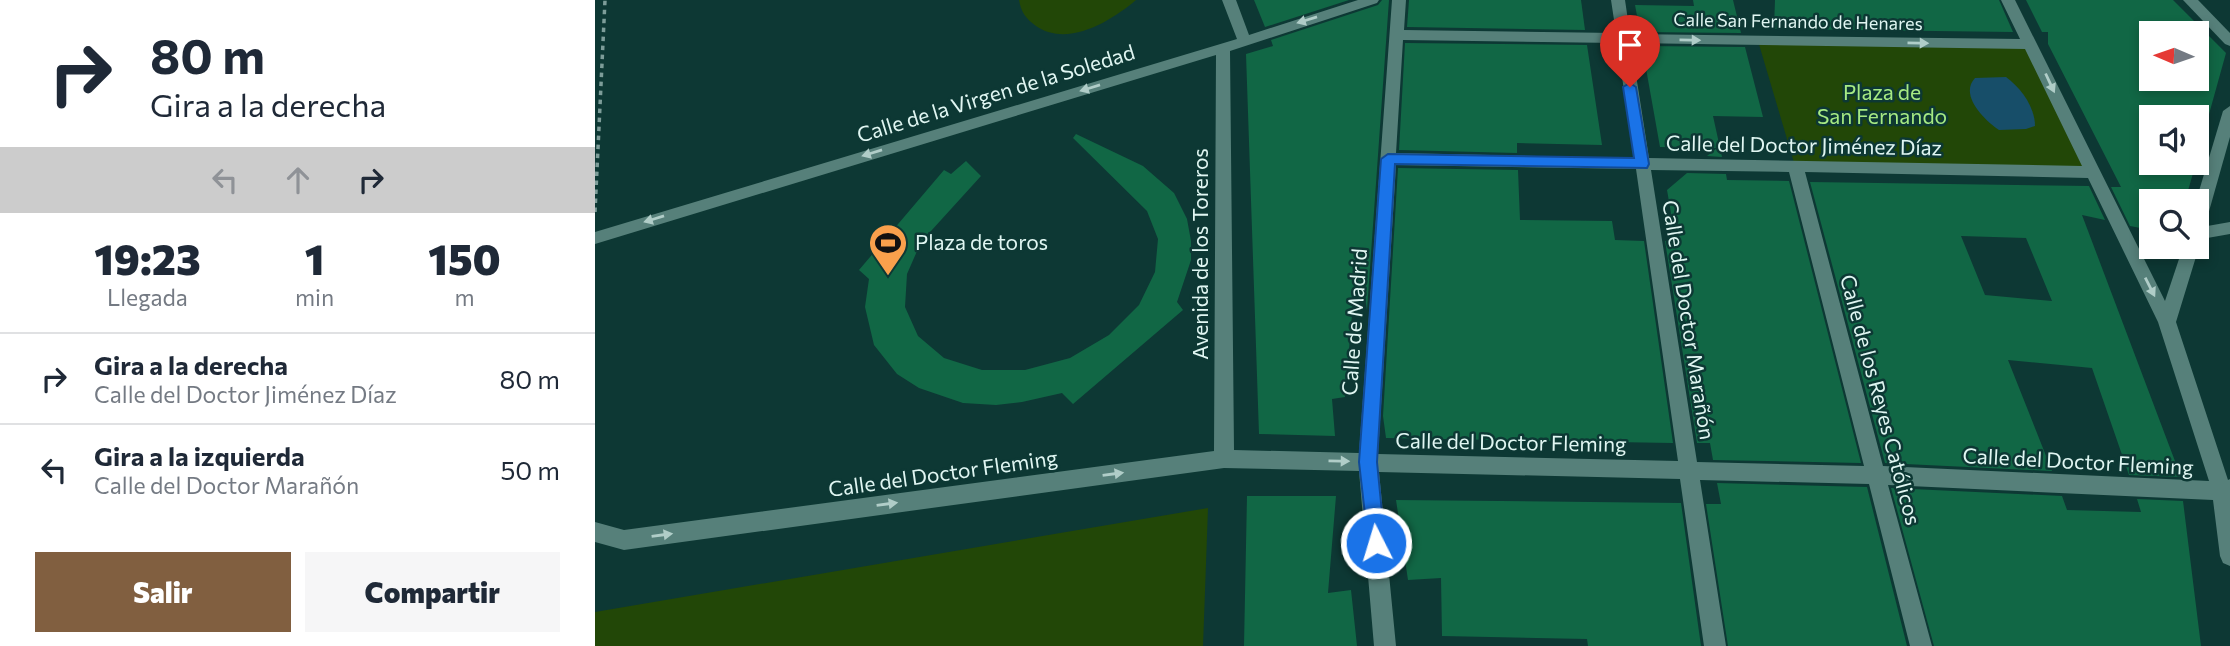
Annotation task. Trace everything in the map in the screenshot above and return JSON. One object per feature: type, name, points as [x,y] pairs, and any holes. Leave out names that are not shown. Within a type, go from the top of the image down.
[{"type":"street","points":[[1229,0],[1244,40]]},
{"type":"street","name":"Calle de la Virgen de la Soledad","points":[[595,238],[1223,48],[1372,0]]},
{"type":"street","name":"Calle de Madrid","points":[[1385,646],[1368,462],[1399,0]]},
{"type":"street","name":"Calle del Doctor Marañón","points":[[1618,0],[1715,646]]},
{"type":"street","points":[[2008,0],[2168,322],[2226,490],[2230,556]]},
{"type":"street","points":[[2190,0],[2230,41]]},
{"type":"street","name":"Calle San Fernando de Henares","points":[[1397,35],[2032,44]]},
{"type":"street","name":"Avenida de los Toreros","points":[[1223,48],[1224,459]]},
{"type":"street","points":[[2208,189],[2230,111]]},
{"type":"street","name":"Calle del Doctor Jiménez Díaz","points":[[1388,159],[2092,173]]},
{"type":"street","name":"Calle de los Reyes Católicos","points":[[1795,166],[1921,646]]},
{"type":"street","points":[[2209,230],[2230,228]]},
{"type":"street","points":[[2168,322],[2187,259]]},
{"type":"street","name":"Calle del Doctor Fleming","points":[[595,532],[624,540],[1224,459],[1876,475],[2226,490]]},
{"type":"path","points":[[595,223],[604,0]]},
{"type":"green space","points":[[1019,0],[1136,0],[1089,29],[1062,34],[1048,32],[1032,23],[1023,12]]},
{"type":"green space","name":"Plaza de San Fernando","points":[[1758,41],[2032,44],[2092,172],[1795,166]]},
{"type":"green space","points":[[1208,508],[1203,646],[595,646],[595,612]]},
{"type":"water","points":[[2006,77],[2026,99],[2033,112],[2035,126],[1999,130],[1975,107],[1970,92],[1975,78]]},
{"type":"building","points":[[1254,0],[1349,0],[1265,27]]},
{"type":"building","points":[[1382,0],[1389,0],[1367,310],[1364,291],[1354,291],[1345,397],[1332,399],[1335,436],[1259,434],[1246,54],[1273,46],[1271,40],[1378,5]]},
{"type":"building","points":[[1409,0],[1581,0],[1585,30],[1407,27]]},
{"type":"building","points":[[1693,0],[1733,0],[1741,33],[1640,32],[1635,5],[1694,6]]},
{"type":"building","points":[[1775,0],[1999,0],[2013,32],[1774,29]]},
{"type":"building","points":[[2026,0],[2173,0],[2194,21],[2139,21],[2139,91],[2209,91],[2209,36],[2226,53],[2209,114],[2209,105],[2139,105],[2139,175],[2193,175],[2188,189],[2139,189],[2139,228],[2130,226],[2111,187],[2121,187],[2048,44],[2048,32],[2042,32]]},
{"type":"building","points":[[1405,43],[1587,45],[1602,145],[1517,143],[1517,153],[1399,150]]},
{"type":"building","points":[[1642,46],[1745,47],[1763,117],[1713,116],[1722,157],[1707,156],[1717,148],[1660,147]]},
{"type":"building","name":"Plaza de toros","points":[[1076,134],[1143,166],[1174,193],[1187,219],[1191,241],[1191,260],[1177,302],[1183,310],[1073,404],[1062,393],[996,405],[963,403],[919,388],[897,374],[874,345],[865,307],[869,279],[859,270],[944,170],[951,174],[966,161],[981,176],[921,242],[907,274],[905,307],[918,336],[944,358],[982,370],[1025,370],[1070,358],[1109,335],[1139,305],[1155,272],[1158,239],[1147,211],[1073,138]]},
{"type":"building","points":[[1398,168],[1518,170],[1520,220],[1612,221],[1615,240],[1644,241],[1673,443],[1386,438],[1383,416]]},
{"type":"building","points":[[1687,173],[1726,174],[1727,180],[1789,181],[1861,463],[1713,460],[1710,443],[1697,443],[1665,241],[1676,242],[1667,190]]},
{"type":"building","points":[[1810,182],[2089,186],[2105,220],[2082,215],[2181,477],[2129,475],[2092,368],[2008,360],[2052,471],[1885,463]],"holes":[[[1961,236],[2026,238],[2052,301],[1985,295]]]},
{"type":"building","points":[[1717,483],[1867,487],[1907,646],[1728,646],[1706,504],[1721,504]]},
{"type":"building","points":[[1891,488],[2062,496],[2067,510],[2141,512],[2137,499],[2183,501],[2201,646],[1934,646]]},
{"type":"building","points":[[1247,496],[1336,496],[1328,593],[1351,590],[1357,646],[1244,646]]},
{"type":"building","points":[[1396,500],[1681,503],[1701,646],[1588,646],[1587,639],[1442,636],[1441,578],[1408,580]]},
{"type":"place","name":"Plaza de toros","points":[[888,277]]},
{"type":"route","points":[[1376,543],[1368,462],[1388,159],[1642,164],[1630,87]]}]
